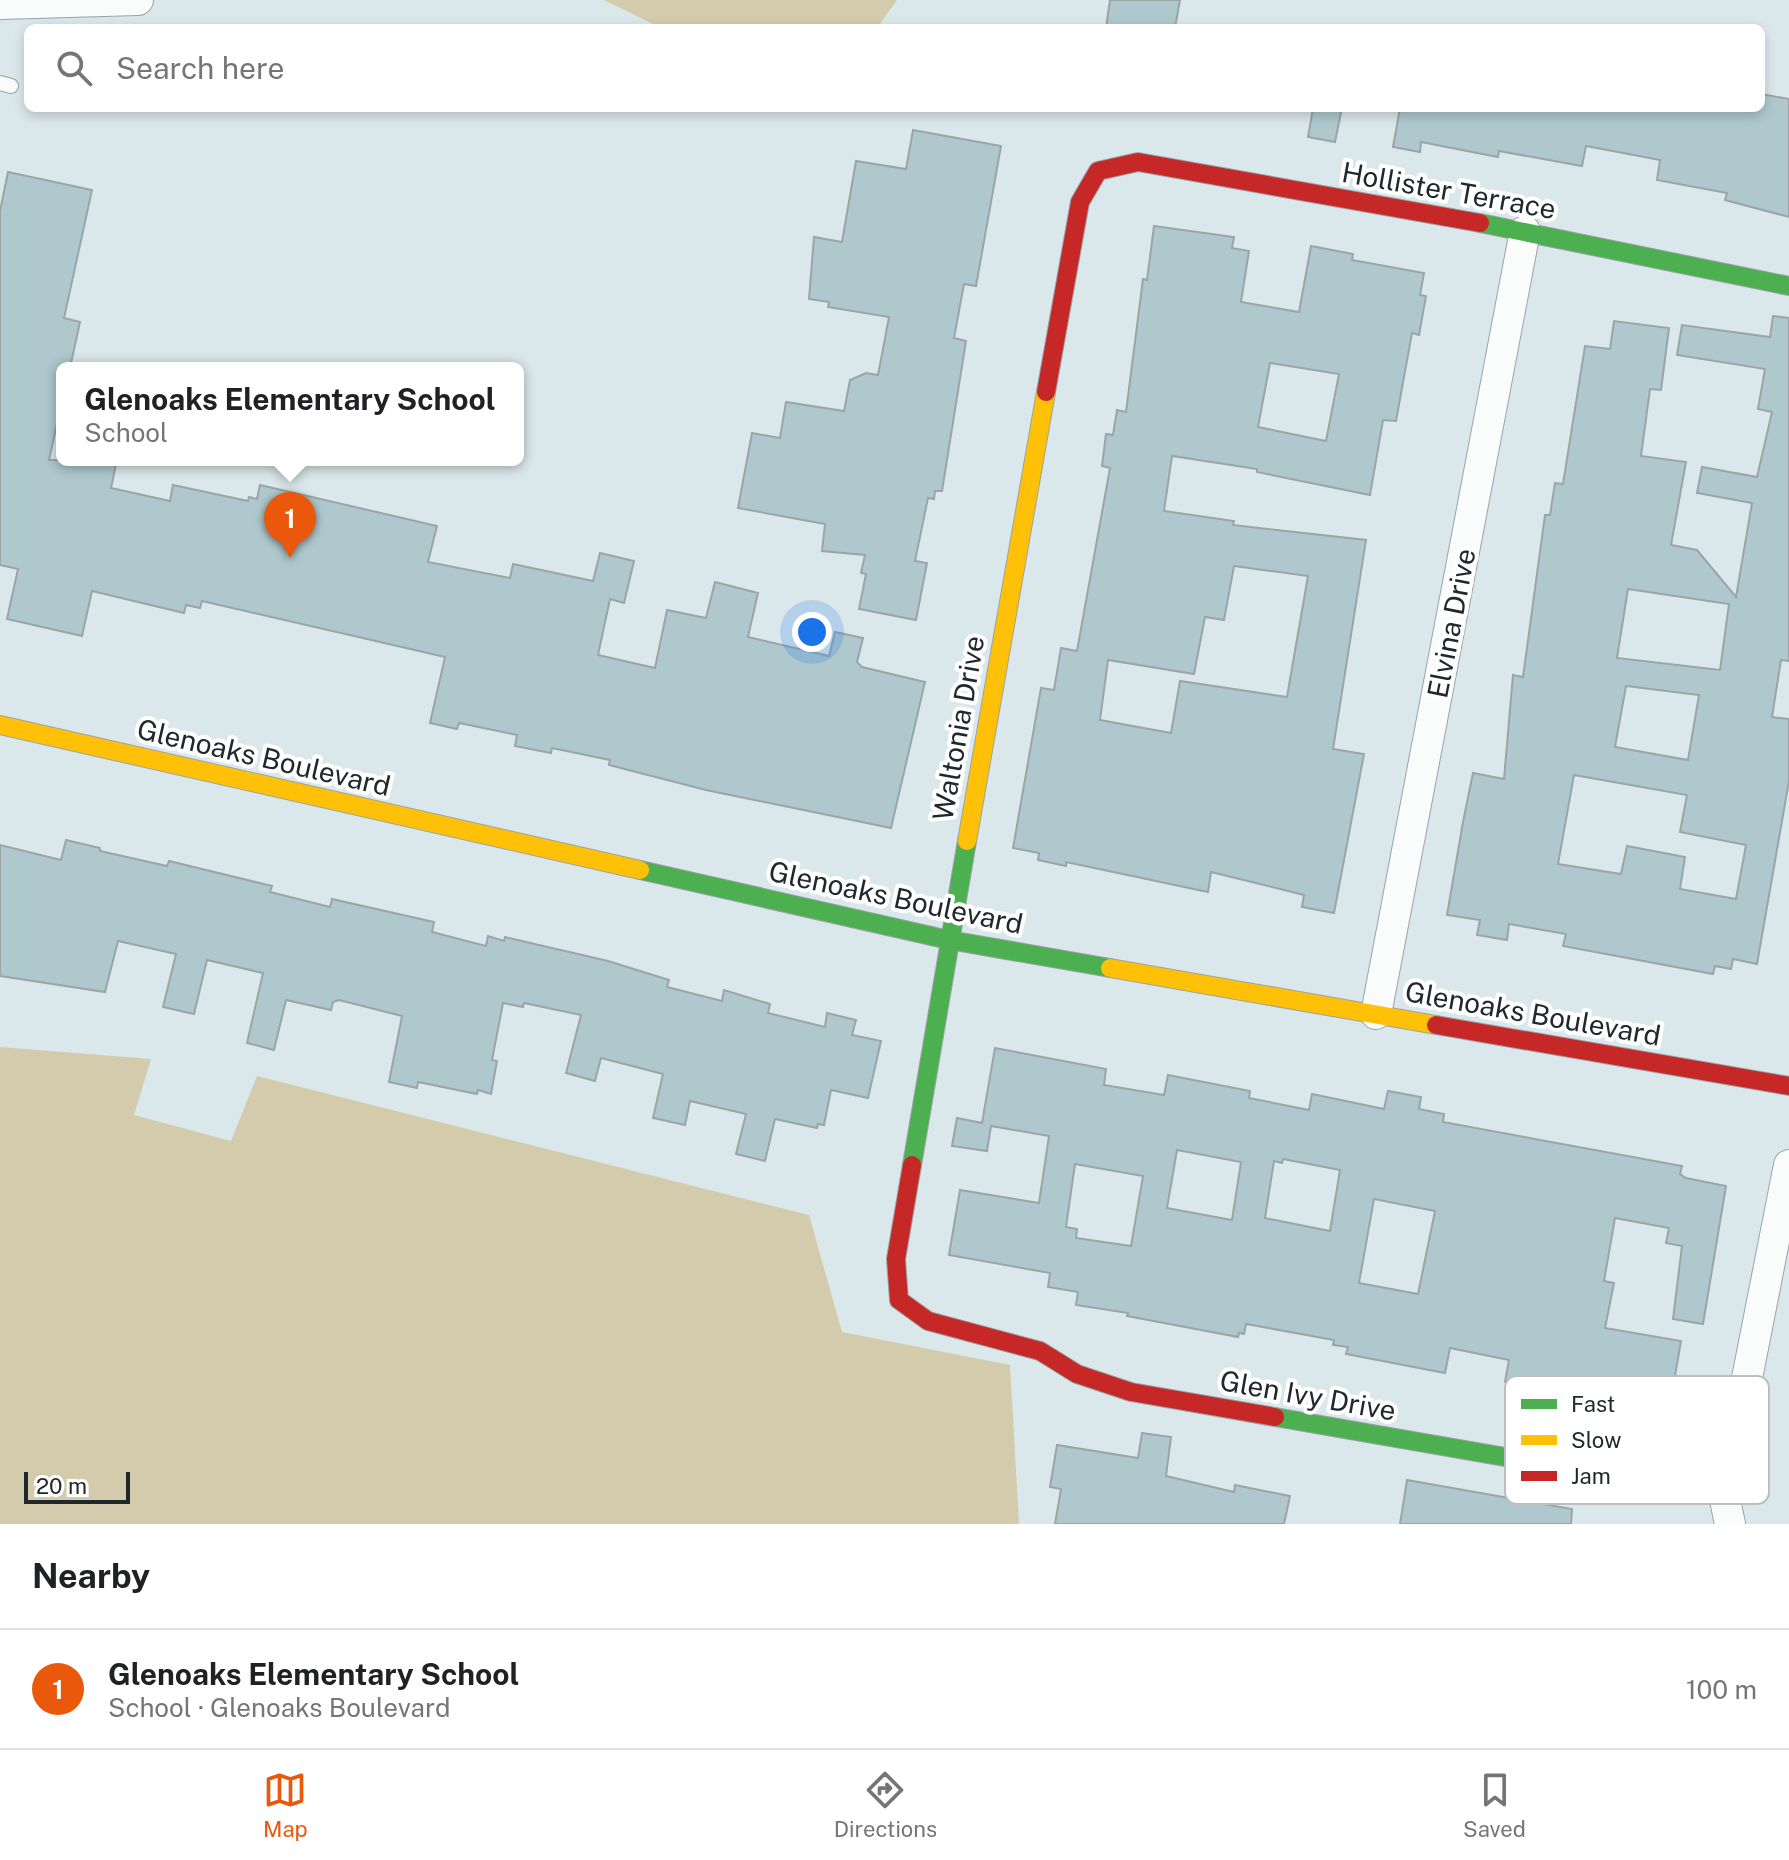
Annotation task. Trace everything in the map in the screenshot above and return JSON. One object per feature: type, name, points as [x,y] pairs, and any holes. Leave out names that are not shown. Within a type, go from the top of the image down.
[{"type":"street","points":[[0,4],[138,0]]},
{"type":"street","name":"Hollister Terrace","points":[[1098,171],[1138,162],[1525,231],[1789,286]]},
{"type":"street","name":"Waltonia Drive","points":[[899,1300],[896,1259],[949,940],[1080,202],[1098,171]]},
{"type":"street","name":"Elvina Drive","points":[[1376,1014],[1525,231]]},
{"type":"street","name":"Glenoaks Boulevard","points":[[0,725],[949,940],[1789,1086]]},
{"type":"street","points":[[1751,1376],[1789,1165]]},
{"type":"street","name":"Glen Ivy Drive","points":[[899,1300],[928,1321],[1040,1351],[1077,1374],[1131,1392],[1505,1466]]},
{"type":"street","name":"Glen Ivy Drive","points":[[1697,1504],[1727,1510]]},
{"type":"shaded area","points":[[604,0],[897,0],[880,24],[653,24]]},
{"type":"shaded area","points":[[0,1047],[151,1059],[134,1115],[231,1141],[257,1076],[809,1215],[842,1332],[1010,1365],[1019,1524],[0,1524]]},
{"type":"building","points":[[1110,0],[1180,0],[1176,24],[1107,24]]},
{"type":"building","points":[[1765,95],[1789,99],[1789,217],[1725,200],[1727,193],[1657,180],[1660,160],[1586,146],[1582,166],[1499,151],[1498,157],[1421,142],[1420,152],[1393,147],[1399,112],[1765,112]]},
{"type":"building","points":[[1312,112],[1341,112],[1335,142],[1308,137]]},
{"type":"building","points":[[913,130],[1001,146],[976,286],[964,284],[954,338],[966,341],[942,491],[935,491],[934,499],[928,498],[915,561],[927,563],[916,620],[859,609],[866,574],[861,573],[865,555],[822,551],[825,524],[738,508],[752,433],[780,438],[786,402],[844,411],[850,380],[866,373],[878,375],[889,317],[828,307],[829,302],[809,299],[814,237],[842,242],[856,161],[906,169]]},
{"type":"building","points":[[8,172],[92,190],[64,318],[80,322],[71,362],[56,362],[56,428],[49,460],[56,460],[56,466],[116,466],[111,488],[170,501],[173,485],[248,501],[249,497],[257,499],[260,485],[437,526],[428,562],[510,578],[513,564],[593,581],[600,553],[634,561],[624,603],[610,599],[598,655],[655,668],[667,610],[706,618],[715,582],[758,593],[748,637],[829,656],[835,632],[863,638],[857,662],[862,667],[925,682],[891,828],[706,790],[609,765],[610,760],[552,748],[551,753],[515,746],[517,735],[459,723],[457,729],[430,723],[445,657],[202,601],[200,608],[186,605],[184,613],[92,591],[82,636],[7,619],[18,569],[0,565],[0,211]]},
{"type":"building","points":[[1154,226],[1234,237],[1232,248],[1249,251],[1241,302],[1299,312],[1311,246],[1353,254],[1352,260],[1424,273],[1420,295],[1426,296],[1419,335],[1412,333],[1396,421],[1383,420],[1370,495],[1257,472],[1257,469],[1172,456],[1164,511],[1234,521],[1233,525],[1366,540],[1333,749],[1364,754],[1334,913],[1302,907],[1304,895],[1211,872],[1208,892],[1066,862],[1066,866],[1038,860],[1039,853],[1013,848],[1041,688],[1054,690],[1061,648],[1077,651],[1110,468],[1102,466],[1106,434],[1113,435],[1117,410],[1126,412],[1143,279],[1147,280]],"holes":[[[1270,363],[1339,374],[1326,441],[1258,427]],[[1234,566],[1308,576],[1287,697],[1180,681],[1171,733],[1100,720],[1108,660],[1194,674],[1205,617],[1224,620]]]},
{"type":"building","points":[[1773,316],[1789,318],[1789,661],[1781,660],[1772,717],[1789,719],[1789,781],[1757,964],[1733,959],[1731,969],[1715,966],[1713,974],[1563,946],[1566,934],[1509,924],[1507,940],[1477,935],[1480,920],[1447,915],[1463,822],[1473,773],[1504,779],[1513,675],[1523,677],[1545,515],[1550,515],[1555,483],[1563,484],[1585,346],[1610,349],[1614,321],[1669,328],[1661,390],[1650,389],[1641,456],[1686,462],[1671,545],[1697,550],[1736,597],[1752,503],[1697,493],[1702,467],[1757,477],[1772,412],[1758,409],[1765,369],[1677,355],[1682,325],[1770,337]],"holes":[[[1628,589],[1729,604],[1720,670],[1617,658]],[[1626,686],[1699,695],[1688,760],[1615,747]],[[1574,775],[1687,795],[1680,832],[1746,845],[1736,899],[1680,889],[1685,857],[1627,846],[1621,874],[1558,864]]]},
{"type":"building","points":[[66,840],[167,866],[169,861],[272,886],[270,892],[330,907],[332,899],[434,922],[432,932],[486,946],[488,936],[504,941],[505,937],[608,961],[669,980],[667,987],[722,1001],[724,990],[770,1004],[768,1013],[825,1027],[827,1013],[856,1020],[852,1035],[881,1041],[868,1098],[831,1090],[824,1125],[818,1124],[817,1128],[775,1119],[765,1161],[736,1154],[746,1114],[690,1101],[685,1125],[653,1118],[663,1074],[601,1058],[595,1081],[566,1073],[581,1015],[524,1003],[523,1007],[503,1003],[492,1060],[497,1061],[491,1094],[478,1090],[477,1094],[418,1082],[417,1088],[389,1082],[402,1016],[339,1000],[333,1002],[331,1010],[286,1000],[274,1050],[247,1043],[263,973],[207,960],[194,1014],[163,1007],[176,954],[118,941],[105,992],[0,976],[0,845],[61,860]]},
{"type":"building","points":[[995,1048],[1106,1069],[1104,1085],[1164,1095],[1168,1075],[1250,1091],[1249,1098],[1309,1110],[1312,1094],[1384,1109],[1388,1091],[1421,1097],[1419,1109],[1444,1114],[1443,1122],[1682,1166],[1680,1174],[1686,1178],[1726,1186],[1703,1324],[1673,1319],[1682,1246],[1666,1243],[1669,1228],[1615,1218],[1604,1281],[1614,1283],[1605,1328],[1681,1341],[1675,1376],[1506,1376],[1509,1360],[1450,1348],[1445,1373],[1346,1354],[1348,1347],[1333,1345],[1334,1340],[1246,1324],[1244,1334],[1239,1333],[1238,1337],[1076,1305],[1078,1292],[1048,1287],[1050,1273],[949,1255],[960,1190],[1039,1203],[1049,1136],[991,1126],[987,1151],[952,1146],[957,1118],[982,1123]],"holes":[[[1177,1150],[1241,1162],[1232,1220],[1167,1208]],[[1283,1159],[1340,1170],[1330,1231],[1265,1218],[1274,1161],[1282,1163]],[[1075,1164],[1143,1176],[1131,1246],[1076,1238],[1077,1229],[1066,1227]],[[1374,1199],[1435,1211],[1418,1294],[1359,1283]]]},
{"type":"building","points":[[1142,1433],[1171,1437],[1166,1476],[1234,1492],[1235,1485],[1290,1496],[1284,1524],[1055,1524],[1061,1489],[1050,1487],[1057,1445],[1138,1458]]},
{"type":"building","points":[[1407,1480],[1505,1497],[1505,1504],[1544,1504],[1572,1509],[1571,1524],[1400,1524]]},
{"type":"traffic: fast","points":[[1480,223],[1789,286]]},
{"type":"traffic: fast","points":[[912,1165],[967,841]]},
{"type":"traffic: fast","points":[[640,870],[949,940],[1110,968]]},
{"type":"traffic: fast","points":[[1275,1417],[1505,1457]]},
{"type":"traffic: slow","points":[[967,841],[1046,392]]},
{"type":"traffic: slow","points":[[0,725],[640,870]]},
{"type":"traffic: slow","points":[[1110,968],[1436,1025]]},
{"type":"traffic: jam","points":[[1046,392],[1080,202],[1098,171],[1138,162],[1480,223]]},
{"type":"traffic: jam","points":[[1436,1025],[1789,1086]]},
{"type":"traffic: jam","points":[[912,1165],[896,1259],[899,1300],[928,1321],[1040,1351],[1077,1374],[1131,1392],[1275,1417]]},
{"type":"place","name":"Glenoaks Elementary School","points":[[290,558]]}]
